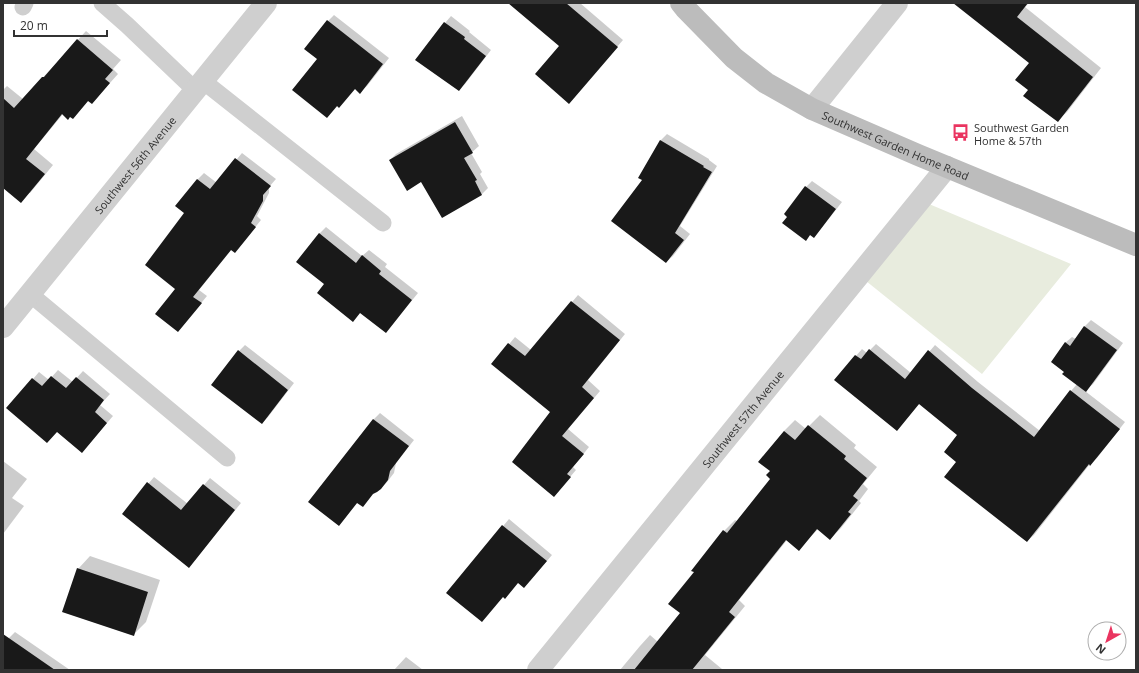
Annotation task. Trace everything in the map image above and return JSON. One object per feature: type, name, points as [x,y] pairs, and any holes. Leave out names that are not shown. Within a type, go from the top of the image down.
[{"type":"street","name":"Southwest 56th Avenue","points":[[3,327],[266,3]]},
{"type":"street","name":"Southwest Garden Home Road","points":[[681,3],[734,58],[766,83],[812,109],[918,155],[1136,245]]},
{"type":"street","points":[[812,109],[896,3]]},
{"type":"street","name":"Southwest 57th Avenue","points":[[538,670],[948,167]]},
{"type":"lane","points":[[102,3],[199,85],[383,223]]},
{"type":"lane","points":[[30,294],[227,458]]},
{"type":"shaded area","points":[[929,204],[1071,264],[982,374],[866,281]]},
{"type":"building","points":[[508,3],[566,3],[618,47],[569,104],[535,74],[559,46]]},
{"type":"building","points":[[953,3],[1028,3],[1017,17],[1093,77],[1058,122],[1023,96],[1028,90],[1015,80],[1029,63]]},
{"type":"building","points":[[327,20],[383,64],[360,94],[355,89],[339,108],[337,106],[327,118],[292,90],[317,59],[304,49]]},
{"type":"building","points":[[444,22],[465,37],[464,39],[486,56],[459,91],[415,60]]},
{"type":"building","points":[[77,39],[113,70],[105,79],[110,83],[92,104],[88,101],[73,119],[70,117],[68,120],[62,114],[26,159],[45,174],[21,203],[3,188],[3,98],[14,108],[42,77],[44,77]]},
{"type":"building","points":[[455,122],[473,153],[464,158],[477,180],[475,181],[482,195],[442,218],[421,182],[407,191],[389,160]]},
{"type":"building","points":[[660,140],[712,172],[675,233],[684,240],[666,263],[611,221],[642,180],[638,178]]},
{"type":"building","points":[[235,158],[271,186],[263,195],[263,201],[251,223],[256,227],[235,253],[231,250],[193,297],[202,303],[178,332],[155,314],[175,289],[145,265],[184,213],[175,206],[197,179],[210,189]]},
{"type":"building","points":[[805,186],[836,209],[814,238],[810,235],[806,241],[782,223],[787,217],[784,214]]},
{"type":"building","points":[[319,233],[356,263],[362,255],[381,271],[379,274],[412,300],[386,333],[360,313],[353,322],[317,293],[324,284],[296,262]]},
{"type":"building","points":[[571,301],[620,340],[582,387],[594,398],[562,436],[584,454],[567,474],[571,477],[554,497],[512,462],[550,412],[491,364],[508,343],[525,356]]},
{"type":"building","points":[[1084,326],[1117,350],[1086,392],[1062,374],[1064,372],[1051,362],[1065,342],[1070,346]]},
{"type":"building","points":[[869,349],[905,379],[928,350],[972,388],[1034,437],[1070,390],[1120,429],[1090,466],[1089,464],[1027,542],[944,477],[956,462],[944,452],[957,435],[919,404],[897,431],[834,380],[855,355],[861,359]]},
{"type":"building","points":[[238,350],[288,390],[262,424],[211,385]]},
{"type":"building","points":[[51,376],[66,388],[76,377],[104,400],[95,412],[107,423],[82,453],[57,432],[47,443],[6,408],[32,378],[42,386]]},
{"type":"building","points":[[373,419],[409,446],[390,471],[388,480],[381,489],[373,494],[363,507],[357,503],[339,526],[308,502]]},
{"type":"building","points":[[808,425],[846,456],[844,459],[867,478],[853,496],[858,500],[848,512],[851,514],[830,540],[817,529],[799,551],[786,540],[729,612],[735,617],[692,670],[634,670],[680,613],[668,604],[694,572],[691,571],[723,530],[727,533],[770,479],[766,475],[770,471],[758,462],[784,431],[795,440]]},
{"type":"building","points":[[147,482],[181,510],[203,484],[235,510],[189,568],[122,514]]},
{"type":"building","points":[[502,525],[547,561],[524,588],[518,583],[505,599],[503,597],[482,622],[446,593]]},
{"type":"building","points":[[77,568],[148,592],[134,636],[62,612]]},
{"type":"building","points":[[3,634],[55,670],[3,670]]},
{"type":"place","name":"Southwest Garden Home & 57th","points":[[961,133]]}]
